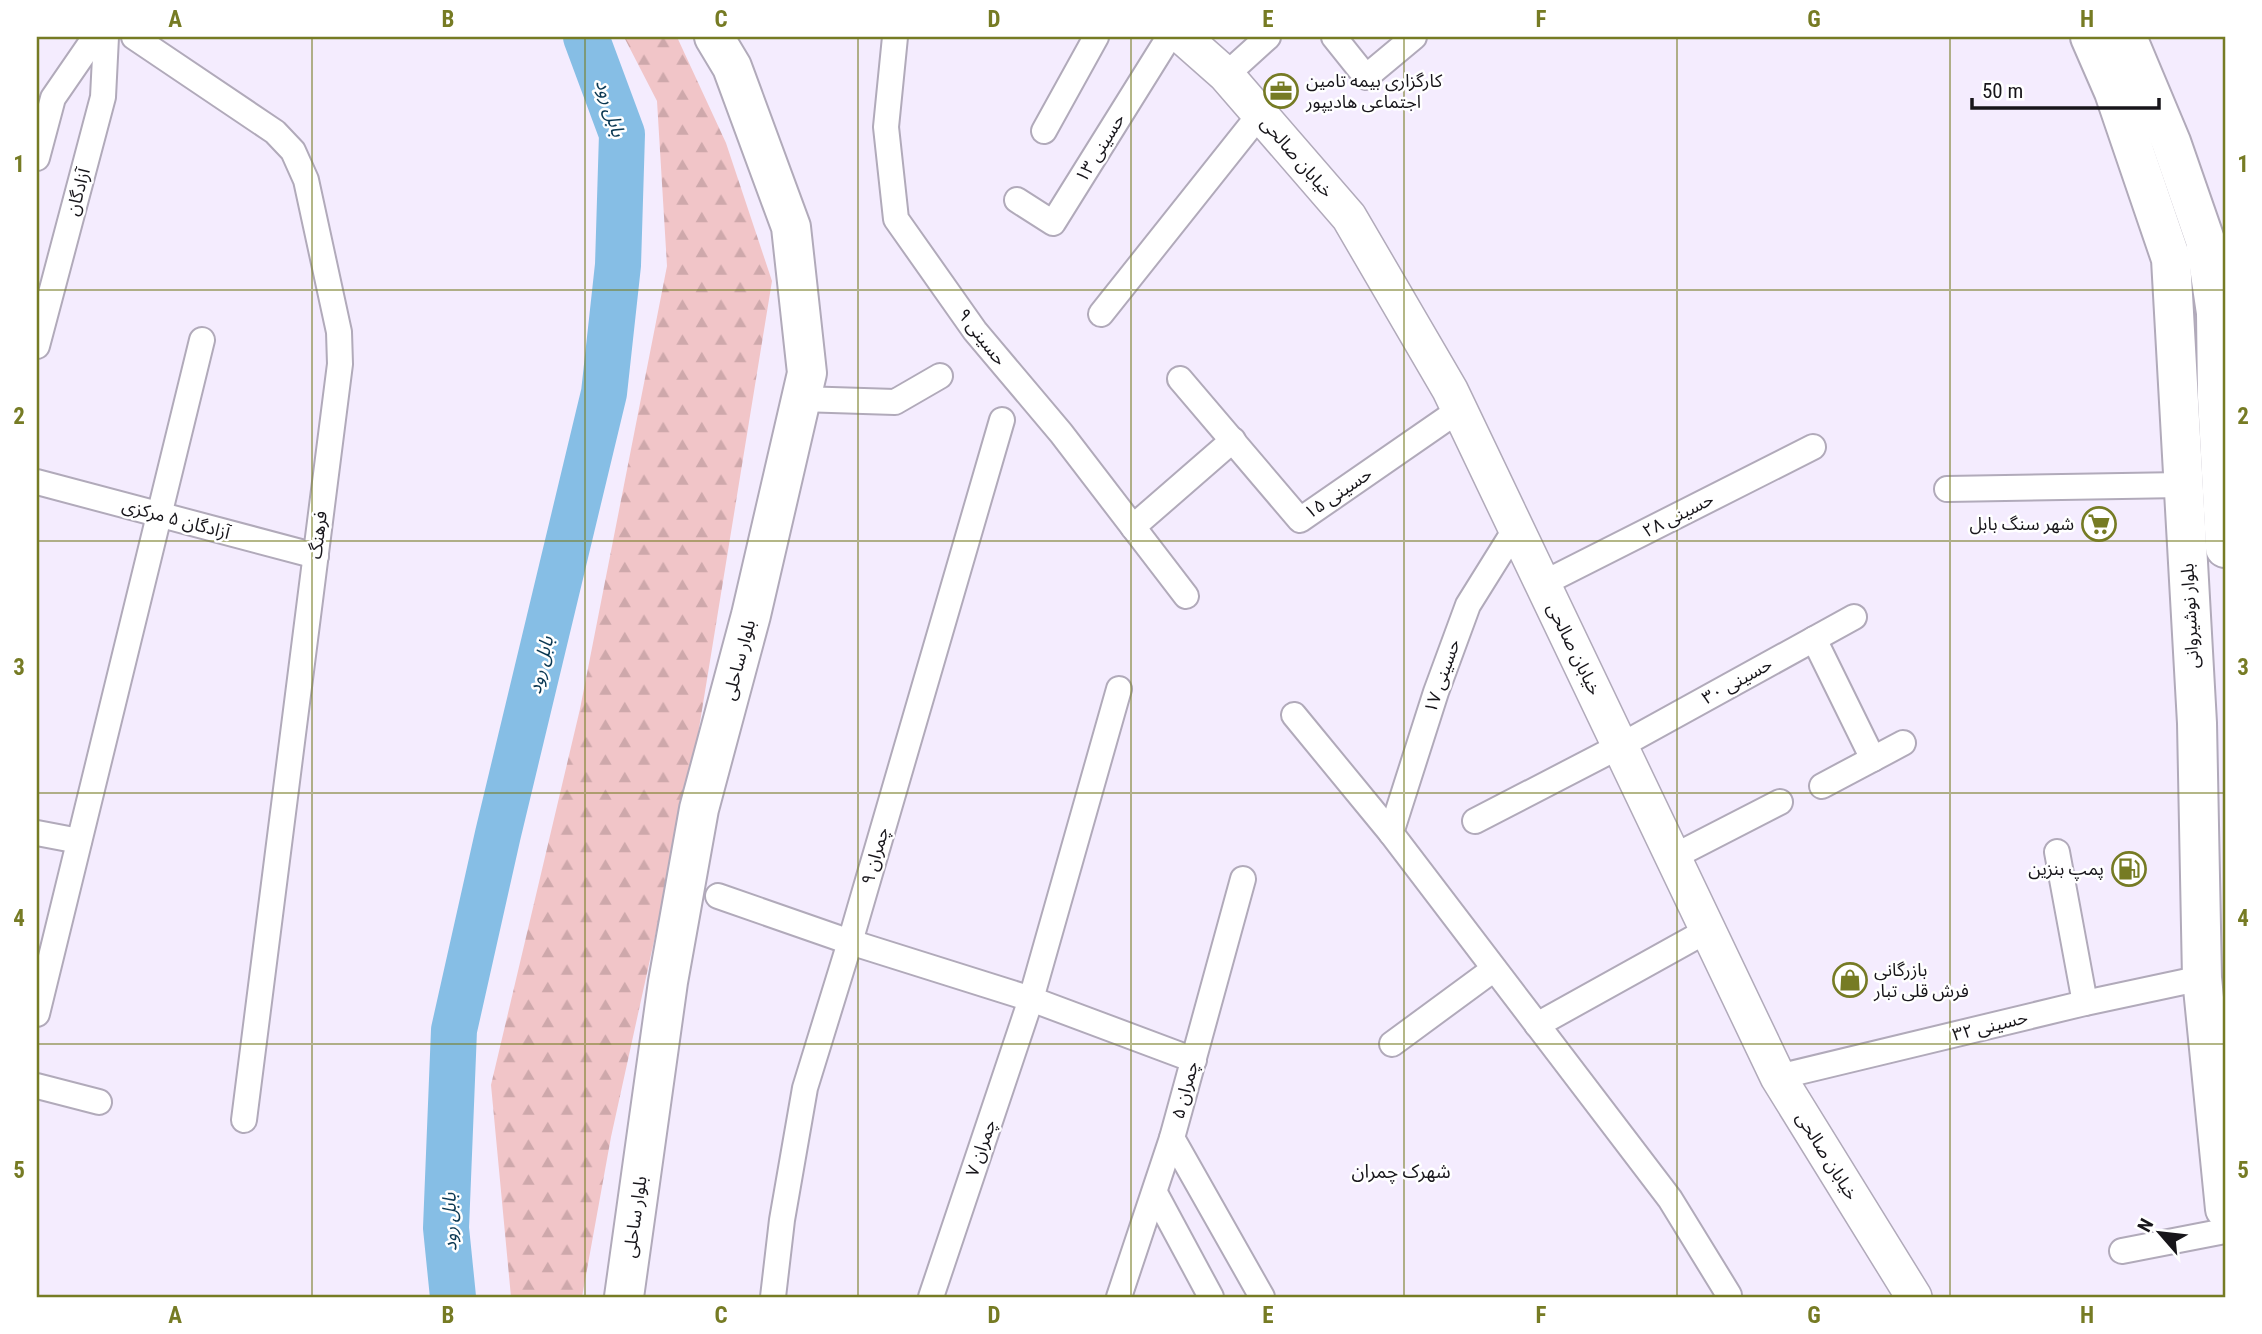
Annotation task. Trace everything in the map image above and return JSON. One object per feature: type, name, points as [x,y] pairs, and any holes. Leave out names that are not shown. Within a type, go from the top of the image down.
[{"type":"main road","name":"بلوار ساحلی","points":[[624,1297],[668,982],[699,809],[751,615],[807,373],[791,227],[732,68],[714,37]]},
{"type":"main road","name":"خيابان صالحی","points":[[1183,37],[1226,75],[1349,217],[1450,390],[1778,1077],[1914,1297]]},
{"type":"main road","name":"بلوار نوشیروانی","points":[[2090,37],[2114,92],[2171,259],[2197,723],[2202,978],[2225,1209]]},
{"type":"main road","points":[[2127,37],[2171,142],[2205,240],[2216,313],[2225,548]]},
{"type":"street","points":[[37,158],[53,98],[95,37]]},
{"type":"street","name":"آزادگان","points":[[37,346],[103,97],[106,37]]},
{"type":"street","name":"فرهنگ","points":[[134,37],[275,132],[293,151],[306,180],[339,332],[340,364],[244,1119]]},
{"type":"street","name":"حسینی ٩","points":[[895,37],[886,127],[896,219],[975,331],[1061,433],[1186,596]]},
{"type":"street","points":[[1044,131],[1096,37]]},
{"type":"street","name":"حسینی ۱۳","points":[[1017,200],[1053,223],[1169,37]]},
{"type":"street","points":[[1226,75],[1268,37]]},
{"type":"street","points":[[1334,37],[1366,77],[1414,37]]},
{"type":"street","points":[[1101,313],[1260,114]]},
{"type":"street","points":[[37,1014],[202,341]]},
{"type":"street","points":[[800,399],[895,402],[940,376]]},
{"type":"street","name":"حسینی ۱۵","points":[[1180,379],[1300,520],[1459,410]]},
{"type":"street","name":"چمران ۹","points":[[773,1297],[782,1220],[804,1088],[850,942],[1002,420]]},
{"type":"street","points":[[1133,527],[1233,440]]},
{"type":"street","name":"حسینی ۲۸","points":[[1542,584],[1813,447]]},
{"type":"street","name":"آزادگان ۵ مرکزی","points":[[37,482],[316,556]]},
{"type":"street","points":[[1947,489],[2182,485]]},
{"type":"street","name":"حسینی ۱۷","points":[[1391,833],[1436,692],[1468,605],[1516,528]]},
{"type":"street","name":"حسینی ۳۰","points":[[1475,821],[1620,746],[1854,617]]},
{"type":"street","points":[[1814,639],[1873,759]]},
{"type":"street","name":"چمران ۷","points":[[931,1297],[1031,999],[1119,689]]},
{"type":"street","points":[[1294,715],[1391,833],[1670,1199],[1730,1295]]},
{"type":"street","points":[[1822,786],[1903,743]]},
{"type":"street","points":[[1673,857],[1780,802]]},
{"type":"street","points":[[37,833],[79,841]]},
{"type":"street","points":[[2057,852],[2085,1003]]},
{"type":"street","name":"چمران ۵","points":[[1119,1297],[1172,1138],[1243,880]]},
{"type":"street","points":[[718,896],[850,942],[1031,999],[1194,1060]]},
{"type":"street","points":[[1537,1025],[1708,930]]},
{"type":"street","points":[[1392,1044],[1494,969]]},
{"type":"street","name":"حسینی ۳۲","points":[[1778,1077],[2085,1003],[2202,978]]},
{"type":"street","points":[[37,1086],[99,1102]]},
{"type":"street","points":[[1172,1138],[1262,1297]]},
{"type":"street","points":[[1155,1193],[1211,1297]]},
{"type":"street","points":[[2122,1251],[2225,1231]]},
{"type":"green space","points":[[624,37],[677,37],[726,143],[772,281],[694,759],[611,1137],[582,1297],[511,1297],[491,1085],[580,709],[667,266],[657,101]]},
{"type":"waterway","name":"بابل رود","points":[[453,1297],[446,1228],[454,1030],[604,393],[618,265],[622,134],[586,37]]},
{"type":"place","name":"کارگزاری بیمه تامین اجتماعی هادیپور","points":[[1281,91]]},
{"type":"place","name":"شهر سنگ بابل","points":[[2099,524]]},
{"type":"place","name":"پمپ بنزین","points":[[2129,869]]},
{"type":"place","name":"بازرگانی فرش قلی تبار","points":[[1850,980]]},
{"type":"district","name":"شهرک چمران","points":[[1401,1171]]}]
